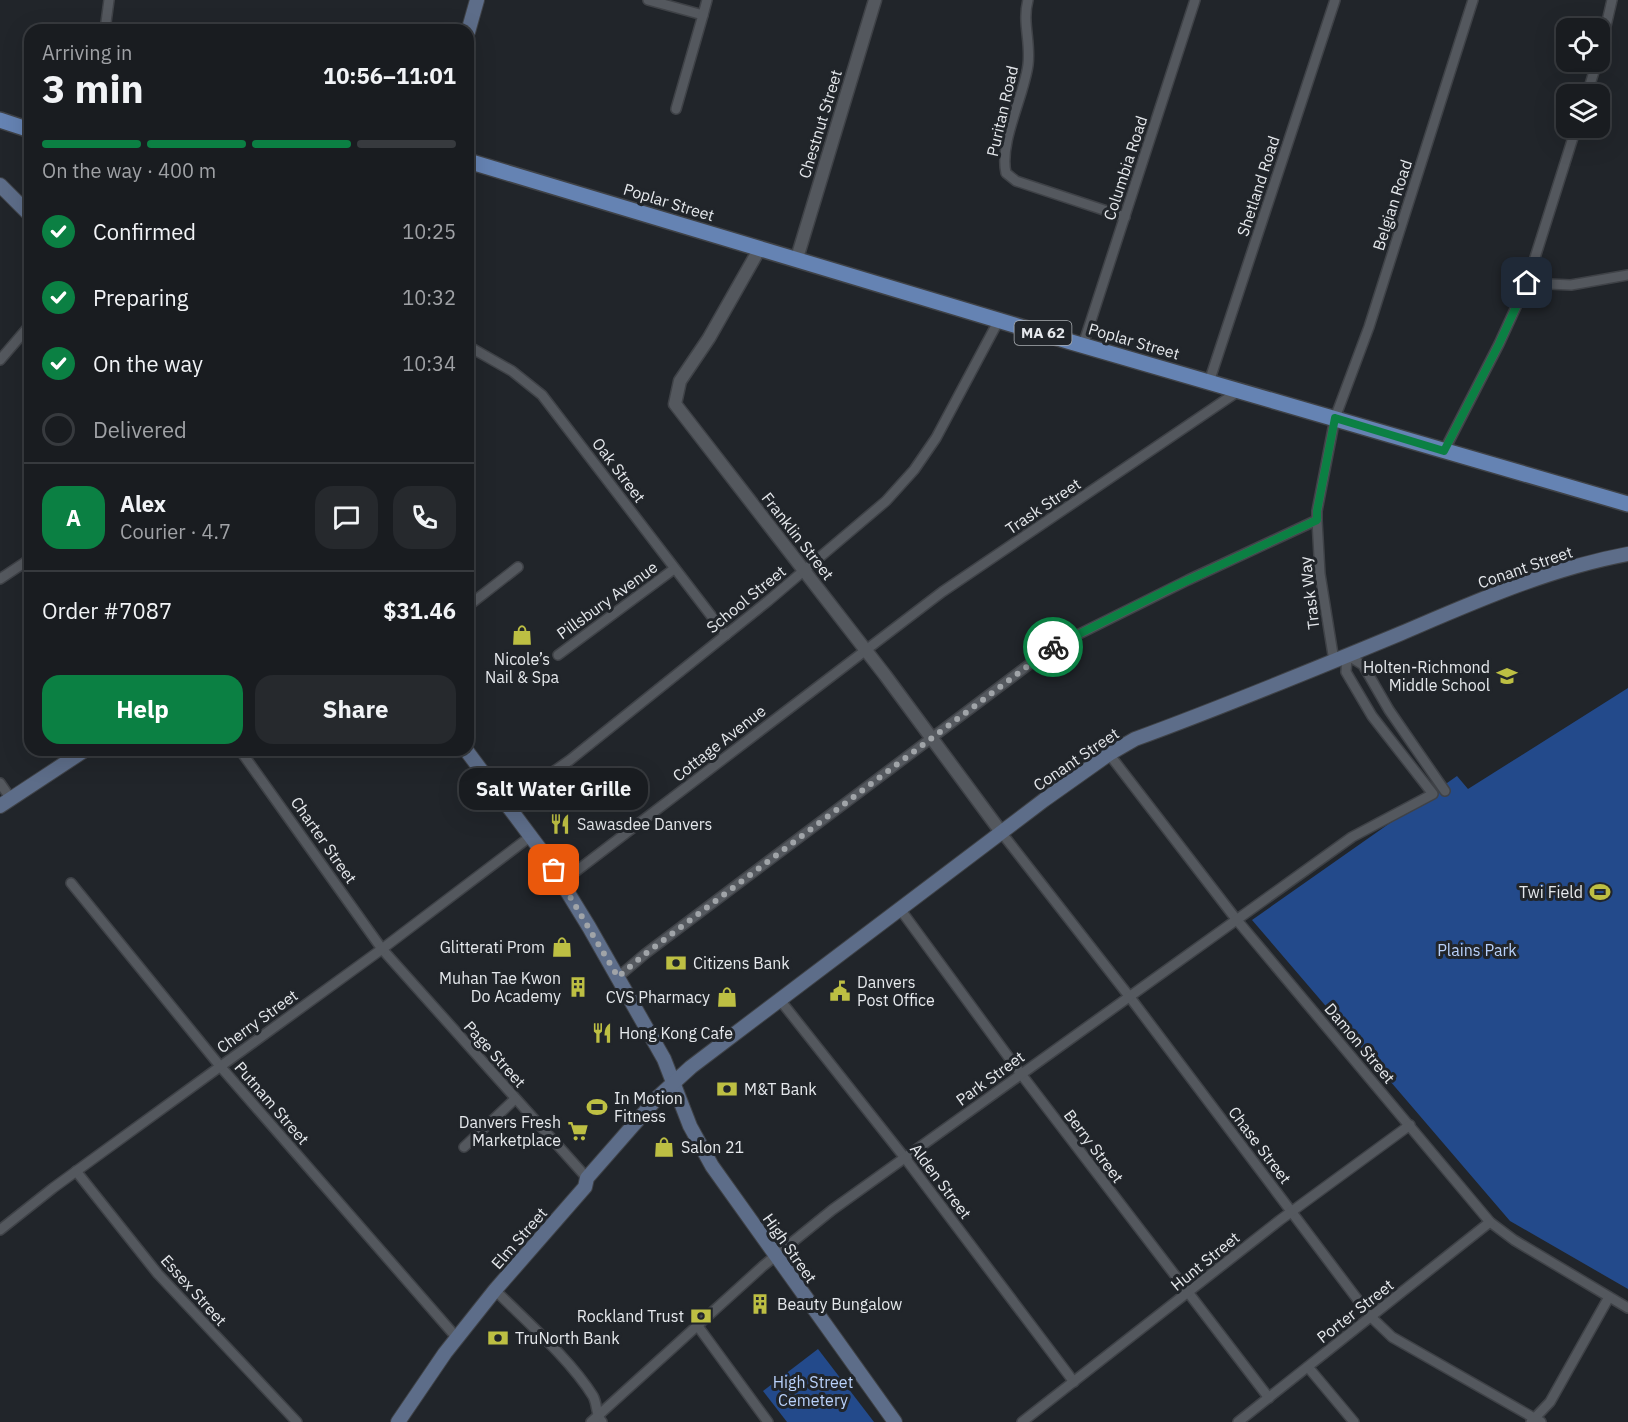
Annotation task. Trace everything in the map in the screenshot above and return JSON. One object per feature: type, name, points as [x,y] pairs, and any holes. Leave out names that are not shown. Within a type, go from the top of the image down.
[{"type":"main road","points":[[470,24],[477,0]]},
{"type":"main road","points":[[0,120],[24,128]]},
{"type":"main road","name":"Poplar Street","points":[[474,163],[1625,505]]},
{"type":"main road","points":[[0,185],[24,209]]},
{"type":"main road","name":"Conant Street","points":[[673,1084],[1001,832],[1108,754],[1135,740],[1525,582],[1628,554]]},
{"type":"main road","points":[[5,802],[76,756]]},
{"type":"main road","name":"High Street","points":[[471,756],[531,836],[562,882],[618,977],[664,1059],[690,1126],[712,1166],[895,1422]]},
{"type":"main road","name":"Elm Street","points":[[398,1422],[457,1338],[495,1290],[579,1194],[587,1178],[673,1084]]},
{"type":"street","points":[[106,24],[109,0]]},
{"type":"street","points":[[648,0],[703,15]]},
{"type":"street","points":[[676,109],[707,0]]},
{"type":"street","name":"Chestnut Street","points":[[797,258],[875,0]]},
{"type":"street","name":"Puritan Road","points":[[1028,0],[1025,19],[1028,65],[1005,154],[1006,173],[1016,181],[1125,217]]},
{"type":"street","name":"Columbia Road","points":[[1083,345],[1195,0]]},
{"type":"street","name":"Shetland Road","points":[[1209,382],[1335,0]]},
{"type":"street","name":"Belgian Road","points":[[1317,520],[1335,418],[1372,315],[1473,0]]},
{"type":"street","points":[[1608,18],[1612,0]]},
{"type":"street","points":[[1444,451],[1499,344],[1527,283],[1573,138]]},
{"type":"street","name":"Franklin Street","points":[[760,248],[709,338],[680,381],[675,404],[865,650],[1001,832]]},
{"type":"street","points":[[1527,283],[1571,285],[1628,275]]},
{"type":"street","name":"School Street","points":[[507,804],[570,760],[726,635],[886,501],[914,470],[936,438],[1000,318]]},
{"type":"street","points":[[0,360],[24,332]]},
{"type":"street","name":"Oak Street","points":[[474,349],[512,371],[542,395],[726,635]]},
{"type":"street","name":"Trask Street","points":[[865,650],[985,561],[1239,390]]},
{"type":"street","points":[[618,977],[645,954],[1051,648],[1317,520]]},
{"type":"street","name":"Trask Way","points":[[1317,520],[1320,574],[1334,661]]},
{"type":"street","points":[[0,579],[24,563]]},
{"type":"street","points":[[474,601],[518,567]]},
{"type":"street","name":"Pillsbury Avenue","points":[[558,655],[674,569]]},
{"type":"street","name":"Cottage Avenue","points":[[562,882],[865,650]]},
{"type":"street","points":[[1347,655],[1363,665],[1389,710],[1445,791]]},
{"type":"street","name":"Park Street","points":[[597,1420],[697,1325],[775,1256],[832,1210],[1352,837],[1433,795],[1367,707],[1346,672],[1347,655]]},
{"type":"street","name":"Damon Street","points":[[1108,754],[1236,919],[1490,1222],[1514,1240],[1628,1308]]},
{"type":"street","name":"Charter Street","points":[[244,756],[382,949]]},
{"type":"street","points":[[0,783],[5,802]]},
{"type":"street","name":"Chase Street","points":[[1001,832],[1129,996],[1370,1316],[1392,1337],[1536,1421]]},
{"type":"street","name":"Cherry Street","points":[[0,1230],[76,1171],[382,949],[531,836]]},
{"type":"street","name":"Putnam Street","points":[[71,883],[220,1066],[457,1338]]},
{"type":"street","name":"Berry Street","points":[[900,909],[1021,1074],[1269,1398]]},
{"type":"street","name":"Page Street","points":[[382,949],[587,1178]]},
{"type":"street","name":"Alden Street","points":[[780,1000],[905,1158],[1074,1382]]},
{"type":"street","points":[[464,1147],[515,1100]]},
{"type":"street","name":"Hunt Street","points":[[1022,1422],[1291,1212],[1410,1125]]},
{"type":"street","name":"Essex Street","points":[[76,1171],[158,1274],[297,1422]]},
{"type":"street","name":"Porter Street","points":[[1238,1422],[1490,1222]]},
{"type":"street","points":[[495,1290],[555,1350],[587,1389],[594,1398],[597,1420]]},
{"type":"street","points":[[1536,1421],[1550,1402],[1609,1297]]},
{"type":"street","points":[[697,1325],[768,1422]]},
{"type":"street","points":[[1308,1367],[1354,1422]]},
{"type":"green space","name":"Plains Park","points":[[1628,688],[1628,1289],[1510,1221],[1252,920],[1457,776],[1468,789]]},
{"type":"green space","name":"High Street Cemetery","points":[[818,1349],[874,1422],[787,1422],[763,1391]]},
{"type":"way so far","points":[[554,870],[618,977],[642,960],[645,954],[1053,647]]},
{"type":"place","name":"Nicole’s Nail & Spa","points":[[522,635]]},
{"type":"place","name":"Holten-Richmond Middle School","points":[[1507,676]]},
{"type":"place","name":"Sawasdee Danvers","points":[[560,824]]},
{"type":"place","name":"Salt Water Grille","points":[[554,870]]},
{"type":"place","name":"Twi Field","points":[[1600,892]]},
{"type":"place","name":"Glitterati Prom","points":[[562,947]]},
{"type":"place","name":"Citizens Bank","points":[[676,963]]},
{"type":"place","name":"Muhan Tae Kwon Do Academy","points":[[578,987]]},
{"type":"place","name":"Danvers Post Office","points":[[840,991]]},
{"type":"place","name":"CVS Pharmacy","points":[[727,997]]},
{"type":"place","name":"Hong Kong Cafe","points":[[602,1033]]},
{"type":"place","name":"M&T Bank","points":[[727,1089]]},
{"type":"place","name":"In Motion Fitness","points":[[597,1107]]},
{"type":"place","name":"Danvers Fresh Marketplace","points":[[578,1131]]},
{"type":"place","name":"Salon 21","points":[[664,1147]]},
{"type":"place","name":"Beauty Bungalow","points":[[760,1304]]},
{"type":"place","name":"Rockland Trust","points":[[701,1316]]},
{"type":"place","name":"TruNorth Bank","points":[[498,1338]]},
{"type":"route","points":[[1053,647],[1169,589],[1317,520],[1335,418],[1444,451],[1510,322],[1527,283]]}]
